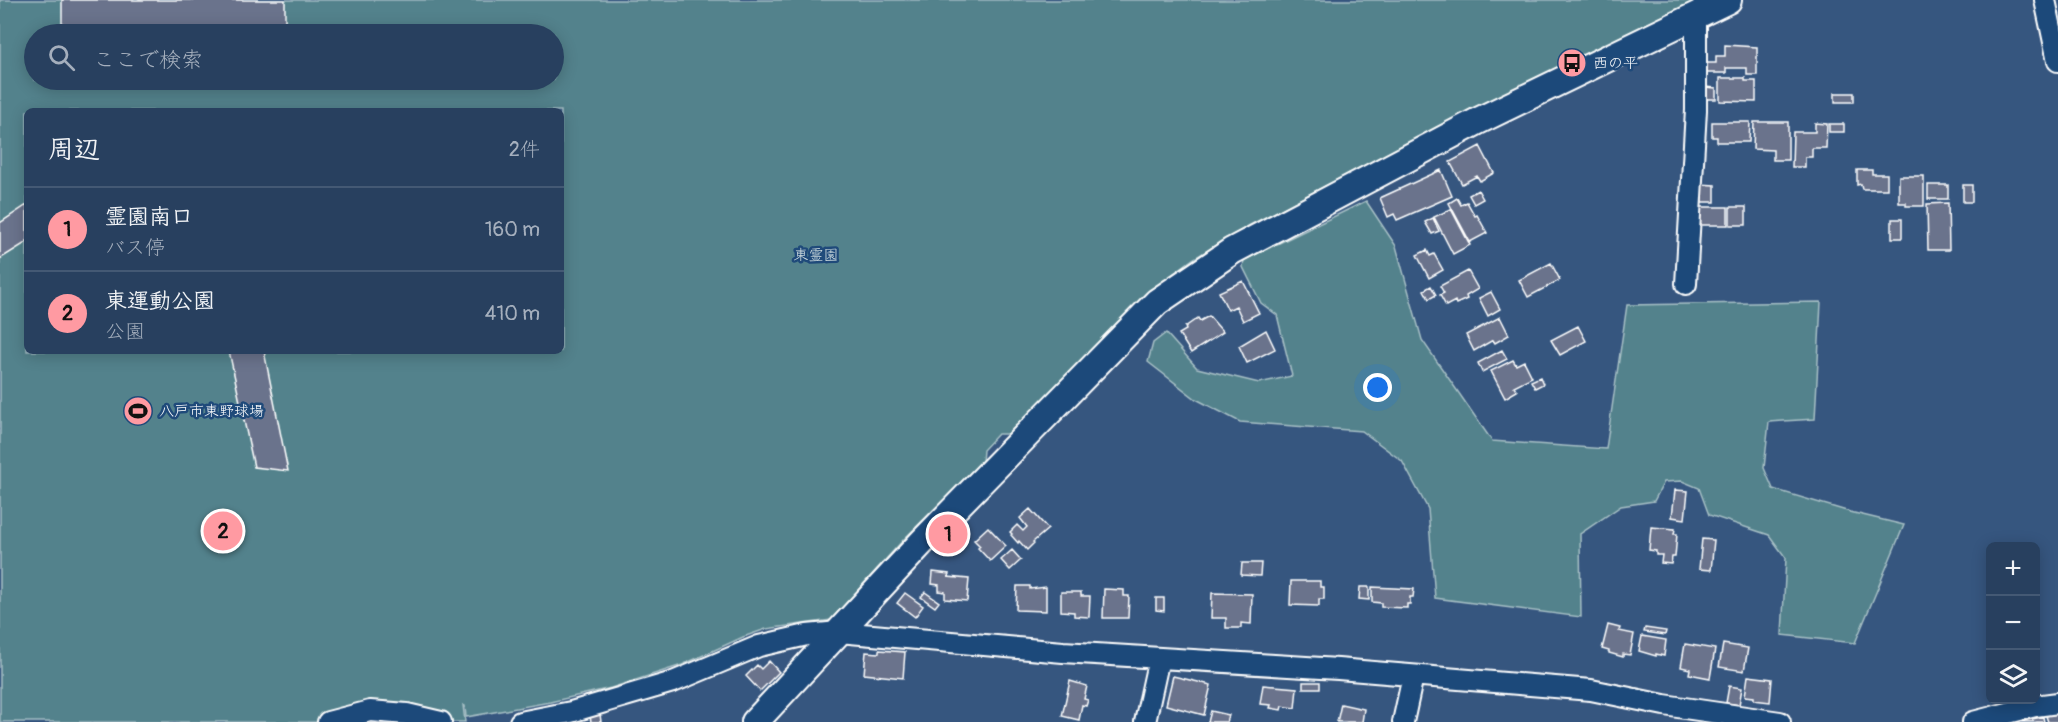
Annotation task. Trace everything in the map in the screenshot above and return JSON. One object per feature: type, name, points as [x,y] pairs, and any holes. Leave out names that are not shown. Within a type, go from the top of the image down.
[{"type":"street","points":[[755,722],[929,534],[1157,302],[1232,251],[1478,121],[1728,0]]},
{"type":"street","points":[[2045,0],[2058,61]]},
{"type":"street","points":[[1686,284],[1696,111],[1696,16]]},
{"type":"street","points":[[520,722],[574,717],[673,682],[759,646],[807,635],[839,632],[1063,652],[1338,669],[1591,690],[1664,705],[1780,722]]},
{"type":"street","points":[[1145,722],[1159,658]]},
{"type":"street","points":[[1403,722],[1413,676]]},
{"type":"street","points":[[1973,722],[2035,706],[2058,703]]},
{"type":"street","points":[[336,721],[370,711],[407,714],[441,722]]},
{"type":"green space","name":"東霊園","points":[[0,0],[1697,0],[1475,108],[1250,225],[1193,259],[1159,284],[1130,310],[1009,434],[998,434],[983,450],[982,462],[904,539],[831,620],[766,629],[682,665],[611,688],[466,717],[463,705],[465,722],[441,722],[407,714],[328,722],[0,722]]},
{"type":"green space","points":[[1366,201],[1396,246],[1422,340],[1492,441],[1606,449],[1627,305],[1821,302],[1815,419],[1769,422],[1764,468],[1773,489],[1904,525],[1855,643],[1782,635],[1786,558],[1769,535],[1709,515],[1699,488],[1682,481],[1664,482],[1654,501],[1621,506],[1580,534],[1581,617],[1435,598],[1428,509],[1402,461],[1362,431],[1240,422],[1196,399],[1148,362],[1153,343],[1166,333],[1197,368],[1259,383],[1292,376],[1277,315],[1261,303],[1243,267],[1244,260]]},
{"type":"building","points":[[62,0],[285,0],[285,24],[62,24]]},
{"type":"building","points":[[1725,45],[1757,47],[1757,75],[1747,75],[1747,68],[1726,68],[1726,73],[1705,73],[1706,63],[1716,63],[1716,56],[1725,56]]},
{"type":"building","points":[[1720,78],[1745,78],[1745,81],[1756,81],[1756,102],[1720,101]]},
{"type":"building","points":[[1705,87],[1716,88],[1716,99],[1705,99]]},
{"type":"building","points":[[1835,93],[1854,93],[1854,102],[1835,102]]},
{"type":"building","points":[[1712,122],[1750,122],[1749,142],[1717,142],[1717,137],[1712,137]]},
{"type":"building","points":[[1754,122],[1788,122],[1788,160],[1773,160],[1773,150],[1753,149]]},
{"type":"building","points":[[1815,123],[1827,124],[1826,148],[1812,148],[1812,157],[1805,157],[1805,167],[1792,167],[1793,132],[1815,132]]},
{"type":"building","points":[[1829,124],[1844,124],[1844,132],[1829,132]]},
{"type":"building","points":[[1480,146],[1494,173],[1480,181],[1477,176],[1462,184],[1450,162]]},
{"type":"building","points":[[1441,170],[1452,196],[1397,220],[1394,214],[1388,217],[1380,198]]},
{"type":"building","points":[[1857,170],[1872,170],[1872,174],[1887,174],[1887,189],[1862,189],[1861,184],[1857,185]]},
{"type":"building","points":[[1899,176],[1924,176],[1924,206],[1906,206],[1906,203],[1899,203]]},
{"type":"building","points":[[1698,184],[1715,185],[1715,202],[1698,202]]},
{"type":"building","points":[[1928,185],[1948,185],[1948,199],[1928,199]]},
{"type":"building","points":[[1963,185],[1972,185],[1972,202],[1963,202]]},
{"type":"building","points":[[1478,190],[1483,199],[1474,204],[1469,195]]},
{"type":"building","points":[[1457,198],[1461,205],[1467,202],[1487,233],[1470,242],[1449,203]]},
{"type":"building","points":[[1948,203],[1949,250],[1928,250],[1927,204]]},
{"type":"building","points":[[24,207],[24,244],[0,259],[0,223]]},
{"type":"building","points":[[1699,207],[1728,207],[1728,225],[1699,225]]},
{"type":"building","points":[[1730,207],[1746,207],[1746,225],[1730,225]]},
{"type":"building","points":[[1451,209],[1470,245],[1453,254],[1434,217]]},
{"type":"building","points":[[1433,218],[1439,231],[1432,234],[1425,222]]},
{"type":"building","points":[[1892,219],[1902,219],[1902,238],[1892,238]]},
{"type":"building","points":[[1427,250],[1430,256],[1434,254],[1443,270],[1429,278],[1417,255]]},
{"type":"building","points":[[1551,263],[1560,280],[1528,297],[1519,280]]},
{"type":"building","points":[[1468,271],[1478,289],[1466,296],[1467,299],[1456,304],[1455,301],[1446,306],[1440,295],[1444,293],[1440,286]]},
{"type":"building","points":[[1243,281],[1259,313],[1243,321],[1236,306],[1228,310],[1219,292]]},
{"type":"building","points":[[1431,286],[1436,295],[1429,299],[1424,290]]},
{"type":"building","points":[[1491,292],[1500,309],[1488,316],[1479,298]]},
{"type":"building","points":[[1209,316],[1223,332],[1191,353],[1179,334],[1198,318],[1200,321]]},
{"type":"building","points":[[1500,317],[1509,335],[1495,343],[1493,340],[1474,351],[1466,335]]},
{"type":"building","points":[[1578,326],[1586,341],[1560,355],[1551,340]]},
{"type":"building","points":[[1266,330],[1275,349],[1247,363],[1239,346]]},
{"type":"building","points":[[1502,350],[1507,359],[1482,372],[1478,363]]},
{"type":"building","points":[[230,354],[265,354],[288,471],[254,467]]},
{"type":"building","points":[[1513,360],[1516,365],[1524,361],[1532,377],[1514,386],[1517,391],[1505,398],[1491,371]]},
{"type":"building","points":[[1540,377],[1543,384],[1535,388],[1531,381]]},
{"type":"building","points":[[1675,490],[1688,491],[1685,519],[1672,517]]},
{"type":"building","points":[[1030,509],[1048,529],[1027,550],[1010,532],[1017,525],[1023,531],[1027,527],[1020,518]]},
{"type":"building","points":[[988,527],[1006,546],[990,561],[974,540]]},
{"type":"building","points":[[1651,527],[1675,529],[1674,534],[1677,534],[1675,557],[1672,557],[1671,564],[1661,563],[1662,555],[1656,555],[1656,551],[1649,550]]},
{"type":"building","points":[[1702,539],[1714,540],[1711,570],[1699,569]]},
{"type":"building","points":[[1012,550],[1021,560],[1010,570],[1001,560]]},
{"type":"building","points":[[1242,563],[1261,563],[1260,576],[1241,575]]},
{"type":"building","points":[[933,572],[949,574],[948,577],[969,579],[967,601],[945,599],[945,592],[939,591],[939,585],[932,584]]},
{"type":"building","points":[[1291,581],[1320,581],[1320,587],[1324,587],[1324,599],[1319,599],[1319,606],[1290,605]]},
{"type":"building","points":[[1017,586],[1030,586],[1030,589],[1046,587],[1046,611],[1016,610]]},
{"type":"building","points":[[1360,587],[1369,587],[1369,600],[1359,599]]},
{"type":"building","points":[[1372,587],[1414,589],[1413,597],[1410,597],[1410,604],[1407,604],[1407,608],[1381,607],[1381,603],[1372,602]]},
{"type":"building","points":[[1104,589],[1124,590],[1124,596],[1129,596],[1128,618],[1103,618]]},
{"type":"building","points":[[925,592],[939,602],[935,607],[921,597]]},
{"type":"building","points":[[1061,592],[1081,592],[1081,596],[1090,596],[1089,617],[1074,616],[1074,612],[1061,611]]},
{"type":"building","points":[[905,593],[923,606],[915,617],[897,603]]},
{"type":"building","points":[[1212,593],[1252,594],[1251,624],[1241,623],[1241,628],[1226,628],[1226,618],[1211,618]]},
{"type":"building","points":[[1156,598],[1164,598],[1164,611],[1156,610]]},
{"type":"building","points":[[1608,625],[1620,628],[1619,631],[1634,634],[1630,655],[1623,654],[1623,657],[1602,649]]},
{"type":"building","points":[[1645,628],[1666,631],[1665,635],[1644,632]]},
{"type":"building","points":[[1642,636],[1666,640],[1664,656],[1639,651]]},
{"type":"building","points":[[1685,644],[1715,649],[1710,678],[1689,674],[1690,669],[1681,667]]},
{"type":"building","points":[[1723,644],[1748,648],[1744,671],[1719,667]]},
{"type":"building","points":[[879,650],[905,652],[903,678],[864,674],[866,652],[879,653]]},
{"type":"building","points":[[769,661],[779,672],[760,691],[746,676],[757,665],[761,669]]},
{"type":"building","points":[[1173,676],[1211,685],[1204,715],[1166,705]]},
{"type":"building","points":[[1748,676],[1772,679],[1770,702],[1745,696]]},
{"type":"building","points":[[1070,681],[1087,686],[1084,699],[1088,700],[1086,706],[1082,705],[1079,720],[1062,716]]},
{"type":"building","points":[[1303,682],[1320,682],[1320,688],[1303,688]]},
{"type":"building","points":[[1263,685],[1297,688],[1295,708],[1282,706],[1281,710],[1270,708],[1271,705],[1260,704]]},
{"type":"building","points":[[1729,686],[1742,688],[1739,705],[1726,703]]},
{"type":"building","points":[[1341,704],[1364,709],[1362,722],[1337,722]]},
{"type":"building","points":[[1211,711],[1229,715],[1227,722],[1208,722]]},
{"type":"building","points":[[2058,713],[2058,722],[2048,722],[2046,716]]},
{"type":"building","points":[[600,714],[601,722],[591,722],[590,716]]},
{"type":"building","points":[[2043,717],[2044,722],[2016,722]]},
{"type":"place","name":"西の平","points":[[1572,63]]},
{"type":"place","name":"八戸市東野球場","points":[[138,411]]},
{"type":"place","name":"東運動公園","points":[[223,531]]},
{"type":"place","name":"霊園南口","points":[[948,534]]}]
